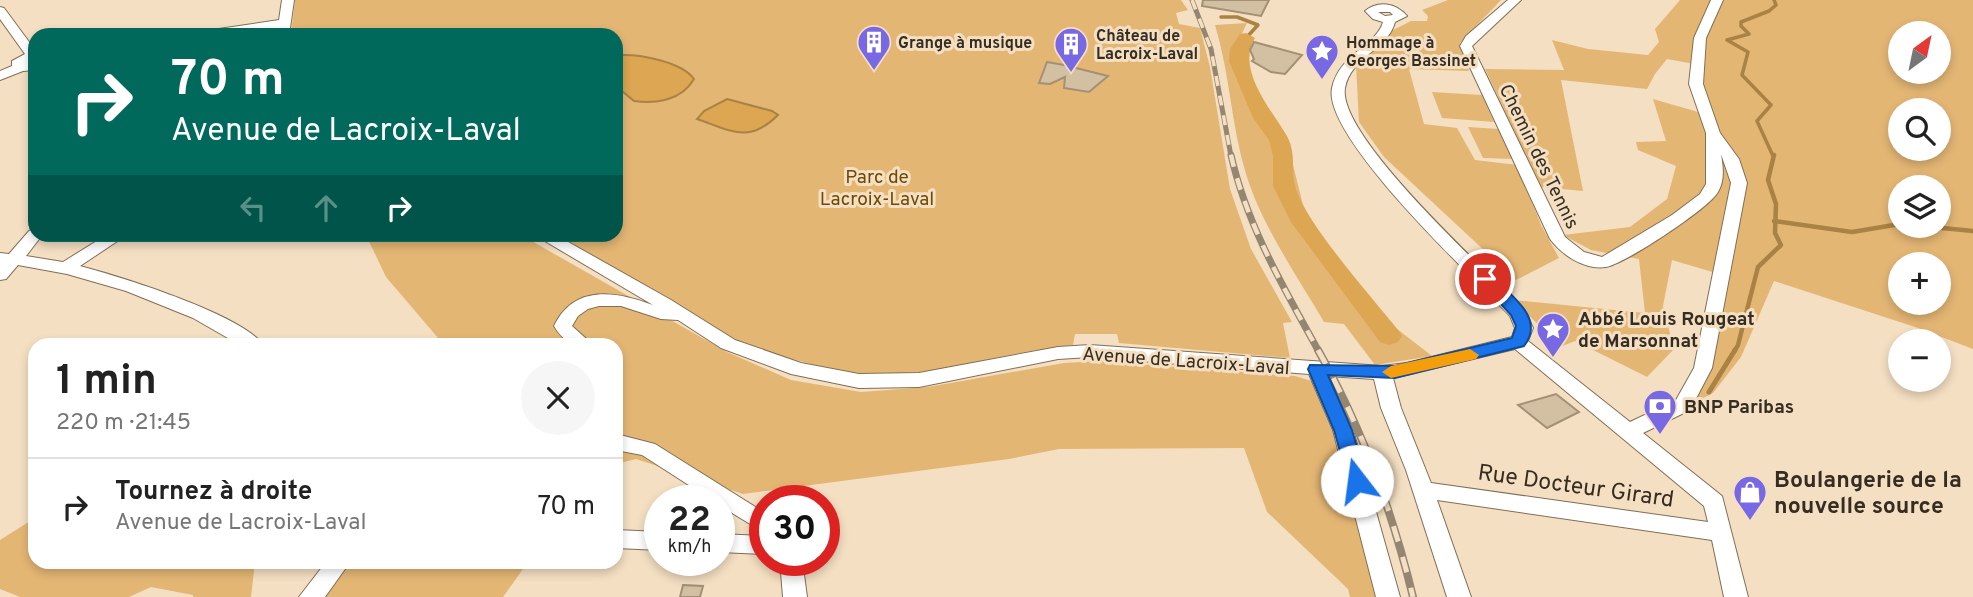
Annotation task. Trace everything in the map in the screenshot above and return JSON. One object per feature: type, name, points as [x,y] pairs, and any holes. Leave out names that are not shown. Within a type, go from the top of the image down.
[{"type":"street","points":[[284,28],[288,0]]},
{"type":"street","points":[[1362,0],[1380,10],[1386,34],[1375,40],[1345,71],[1337,89],[1340,110],[1347,124],[1408,200],[1518,313],[1524,326],[1524,334],[1518,342],[1714,502],[1736,597]]},
{"type":"street","name":"Chemin des Tennis","points":[[1515,0],[1470,39],[1466,46],[1558,239],[1569,251],[1586,260],[1607,262],[1685,215],[1711,192],[1717,166],[1712,146],[1713,133]]},
{"type":"street","points":[[1630,431],[1684,405],[1703,368],[1739,183],[1732,159],[1713,133],[1696,84],[1700,38],[1717,0]]},
{"type":"street","points":[[0,11],[28,51]]},
{"type":"street","points":[[0,76],[28,61]]},
{"type":"street","points":[[0,65],[19,65]]},
{"type":"street","points":[[0,275],[6,258],[28,240]]},
{"type":"street","points":[[64,269],[107,242]]},
{"type":"street","name":"Avenue de Lacroix-Laval","points":[[555,242],[679,312],[728,344],[798,369],[859,381],[919,380],[1058,353],[1090,352],[1373,373],[1406,370],[1518,342]]},
{"type":"street","points":[[6,258],[112,281],[178,303],[234,330],[245,338]]},
{"type":"street","points":[[574,338],[564,326],[567,316],[581,305],[603,298],[623,299],[673,316],[679,312]]},
{"type":"street","points":[[1316,369],[1343,430],[1388,597]]},
{"type":"street","points":[[1373,373],[1409,469],[1422,490],[1459,597]]},
{"type":"street","points":[[623,444],[648,449],[749,514]]},
{"type":"street","name":"Rue Docteur Girard","points":[[1422,490],[1722,533]]},
{"type":"street","points":[[623,539],[644,540]]},
{"type":"street","points":[[311,597],[333,569]]},
{"type":"street","points":[[793,576],[795,597]]},
{"type":"green space","name":"Parc de Lacroix-Laval","points":[[295,0],[1181,0],[1188,10],[1176,13],[1179,24],[1200,28],[1210,67],[1230,189],[1251,249],[1292,322],[1283,323],[1290,358],[1119,343],[1117,334],[1075,334],[1073,345],[915,375],[847,372],[781,356],[738,341],[565,242],[623,242],[623,28],[292,28]]},
{"type":"green space","points":[[1448,0],[1501,0],[1460,43],[1469,71],[1409,69],[1424,124],[1457,128],[1475,160],[1518,165],[1541,225],[1559,258],[1516,280],[1384,157],[1359,122],[1356,65],[1391,31],[1411,21],[1427,21],[1428,16],[1422,10]]},
{"type":"green space","points":[[1680,0],[1973,0],[1973,349],[1951,341],[1951,329],[1921,329],[1774,281],[1741,357],[1713,393],[1692,404],[1726,276],[1672,260],[1663,306],[1674,349],[1647,377],[1575,341],[1560,347],[1514,300],[1645,313],[1639,259],[1591,250],[1563,235],[1630,227],[1667,199],[1676,166],[1638,150],[1636,142],[1666,141],[1653,99],[1712,116],[1701,86],[1705,66],[1667,59],[1647,89],[1561,80],[1583,191],[1541,187],[1485,69],[1564,70],[1552,40],[1588,49],[1648,55],[1659,42],[1655,29]]},
{"type":"green space","points":[[1247,23],[1231,56],[1261,122],[1291,157],[1308,225],[1374,311],[1432,356],[1375,365],[1344,324],[1324,322],[1280,250],[1246,174],[1215,25]]},
{"type":"green space","points":[[1432,92],[1482,95],[1494,122],[1442,118]]},
{"type":"green space","points":[[1468,127],[1499,129],[1514,159],[1483,158]]},
{"type":"green space","points":[[369,242],[533,242],[727,352],[791,380],[861,392],[928,387],[1064,363],[1099,361],[1295,376],[1315,382],[1342,453],[1378,597],[1350,597],[1348,589],[1267,512],[1244,448],[1059,449],[1009,459],[811,485],[749,485],[749,493],[743,494],[735,491],[735,485],[715,485],[636,459],[623,462],[623,338],[438,338],[386,277]]},
{"type":"green space","points":[[28,522],[28,569],[254,569],[251,597],[193,597],[151,587],[129,597],[20,597],[0,589],[0,540]]},
{"type":"green space","points":[[342,569],[523,569],[503,597],[320,597]]},
{"type":"shaded area","points":[[623,55],[671,64],[694,79],[683,92],[668,99],[634,101],[623,92]]},
{"type":"shaded area","points":[[727,99],[778,115],[758,130],[749,132],[730,131],[697,119],[704,111]]},
{"type":"building","points":[[1203,0],[1269,0],[1261,16],[1202,6]]},
{"type":"building","points":[[1254,42],[1302,55],[1285,74],[1271,72],[1252,61],[1254,59],[1250,50]]},
{"type":"building","name":"Château de Lacroix-Laval","points":[[1047,62],[1108,76],[1089,92],[1064,88],[1065,77],[1050,84],[1039,83]]},
{"type":"building","points":[[1556,394],[1579,412],[1547,428],[1518,405]]},
{"type":"building","points":[[683,585],[703,586],[700,597],[680,597]]},
{"type":"waterway","points":[[1773,156],[1757,121],[1771,105],[1742,75],[1748,52],[1727,40],[1749,34],[1741,26],[1741,22],[1769,11],[1776,5],[1774,0]]},
{"type":"waterway","points":[[1221,17],[1237,17],[1258,25],[1246,38]]},
{"type":"waterway","points":[[1246,38],[1239,49],[1238,61],[1263,118],[1279,140],[1283,156],[1284,186],[1302,222],[1389,336]]},
{"type":"waterway","points":[[1774,155],[1768,180],[1776,204],[1775,221]]},
{"type":"waterway","points":[[1734,352],[1758,267],[1781,245],[1775,233],[1775,221]]},
{"type":"waterway","points":[[1775,221],[1852,232],[1888,226]]},
{"type":"waterway","points":[[1951,229],[1973,231]]},
{"type":"waterway","points":[[1709,392],[1735,350]]},
{"type":"railway","points":[[1192,0],[1211,49],[1231,156]]},
{"type":"railway","points":[[1231,155],[1257,232],[1319,352]]},
{"type":"railway","points":[[1318,350],[1334,379],[1374,470],[1413,597]]},
{"type":"slow traffic","points":[[1391,372],[1470,355]]},
{"type":"place","name":"Grange à musique","points":[[874,72]]},
{"type":"place","name":"Château de Lacroix-Laval","points":[[1071,74]]},
{"type":"place","name":"Hommage à Georges Bassinet","points":[[1322,81]]},
{"type":"place","name":"Abbé Louis Rougeat de Marsonnat","points":[[1553,359]]},
{"type":"place","name":"BNP Paribas","points":[[1660,436]]},
{"type":"place","name":"Boulangerie de la nouvelle source","points":[[1750,522]]},
{"type":"route","points":[[1357,481],[1343,430],[1316,369],[1395,372],[1518,342],[1524,334],[1524,326],[1518,313],[1485,279]]}]
